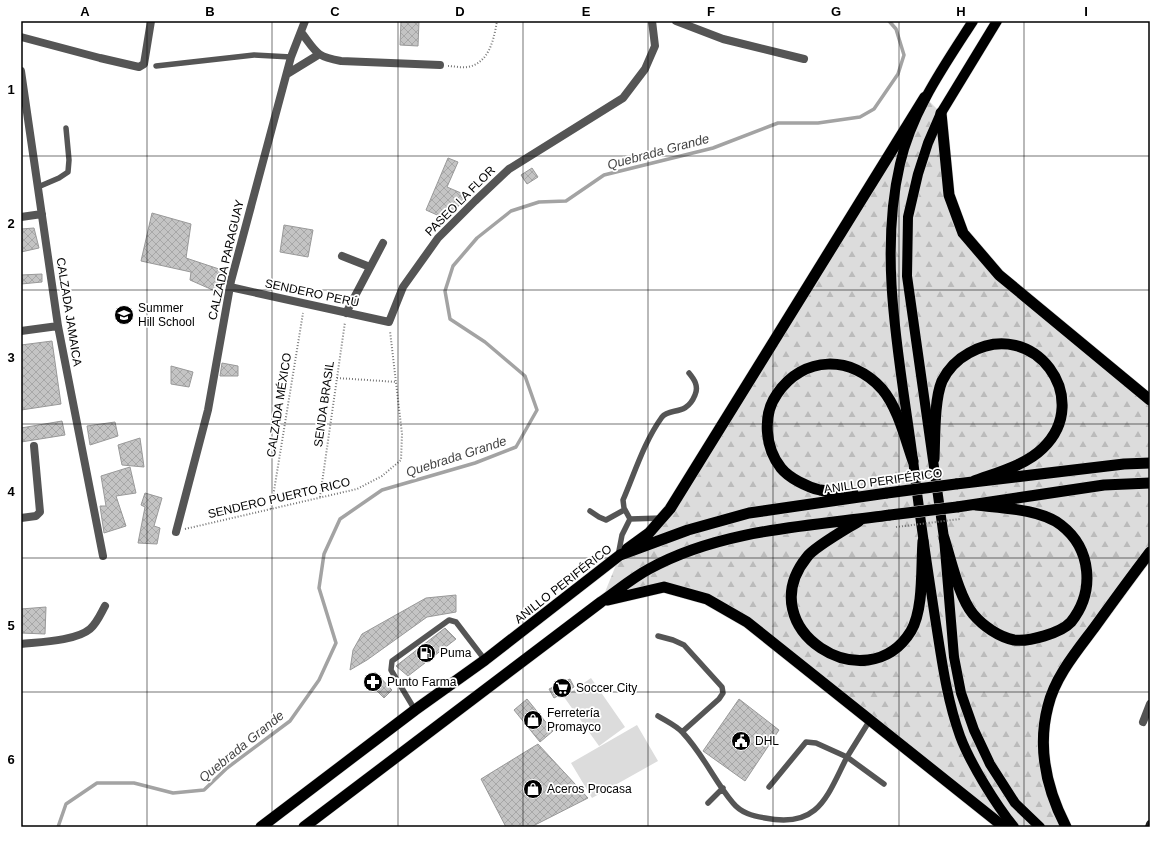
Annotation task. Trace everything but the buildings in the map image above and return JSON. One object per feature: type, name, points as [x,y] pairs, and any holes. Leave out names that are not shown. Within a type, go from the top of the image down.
[{"type":"highway","points":[[619,556],[648,532],[670,509],[925,97]]},
{"type":"highway","points":[[941,113],[949,195],[963,233],[999,275],[1150,400]]},
{"type":"highway","points":[[934,459],[938,399],[942,381],[949,369],[963,356],[980,347],[998,342],[1019,345],[1036,354],[1050,366],[1058,381],[1062,398],[1060,418],[1054,434],[1043,448],[1026,461],[972,482]]},
{"type":"highway","points":[[870,495],[820,490],[800,482],[781,468],[770,448],[767,428],[769,411],[776,394],[789,379],[803,370],[823,364],[846,366],[858,370],[872,379],[883,390],[892,404],[913,461]]},
{"type":"highway","name":"ANILLO PERIFÉRICO","points":[[261,827],[485,660],[619,556],[688,530],[749,513],[972,482],[1124,464],[1150,463]]},
{"type":"highway","points":[[304,827],[601,602],[648,569],[698,548],[762,532],[976,505],[1104,485],[1150,483]]},
{"type":"highway","points":[[944,538],[957,583],[973,614],[990,630],[1015,640],[1048,636],[1070,623],[1085,597],[1088,572],[1082,552],[1073,538],[1060,524],[1043,515],[976,505]]},
{"type":"highway","points":[[862,519],[808,555],[798,571],[792,585],[791,608],[797,625],[810,641],[828,653],[846,660],[863,660],[882,656],[898,646],[911,630],[918,607],[923,541]]},
{"type":"highway","points":[[1066,827],[1054,804],[1046,771],[1044,736],[1048,706],[1058,681],[1073,656],[1150,552]]},
{"type":"highway","points":[[601,602],[664,587],[707,599],[747,622],[1004,827]]},
{"type":"main road","points":[[973,21],[925,97],[900,163],[894,197],[890,269],[923,541],[947,695],[960,738],[1002,812],[1014,827]]},
{"type":"main road","points":[[997,21],[941,113],[928,143],[918,174],[908,217],[907,276],[934,459],[944,538],[954,657],[961,693],[974,730],[990,764],[1015,803],[1040,827]]},
{"type":"street","points":[[21,37],[140,67],[144,64],[151,21]]},
{"type":"street","name":"CALZADA PARAGUAY","points":[[176,532],[208,410],[230,287],[291,57],[305,21]]},
{"type":"street","name":"PASEO LA FLOR","points":[[389,322],[403,287],[438,238],[475,201],[509,169],[622,98],[645,69],[655,46],[652,21]]},
{"type":"street","points":[[676,21],[723,39],[804,59]]},
{"type":"street","points":[[301,32],[318,55],[341,62],[440,65]]},
{"type":"street","points":[[287,74],[318,55]]},
{"type":"street","name":"CALZADA JAMAICA","points":[[21,71],[24,105],[38,187],[58,326],[103,556]]},
{"type":"street","points":[[21,217],[42,214]]},
{"type":"street","points":[[346,313],[383,243]]},
{"type":"street","points":[[342,256],[370,267]]},
{"type":"street","name":"SENDERO PERÚ","points":[[230,287],[389,322]]},
{"type":"street","points":[[21,331],[58,326]]},
{"type":"street","points":[[21,518],[36,516],[40,512],[34,446]]},
{"type":"street","points":[[21,644],[79,636],[90,629],[105,606]]},
{"type":"street","points":[[1143,722],[1150,704]]},
{"type":"lane","points":[[156,66],[254,55],[291,57]]},
{"type":"lane","points":[[38,187],[59,178],[68,172],[69,160],[66,128]]},
{"type":"lane","points":[[630,519],[624,510],[623,500],[646,443],[665,414],[684,409],[695,396],[695,381],[689,372]]},
{"type":"lane","points":[[590,511],[606,520],[624,510]]},
{"type":"lane","points":[[630,519],[662,518]]},
{"type":"lane","points":[[619,556],[622,535],[630,519]]},
{"type":"lane","points":[[416,710],[391,670],[392,661],[449,620],[456,622],[485,660]]},
{"type":"lane","points":[[658,636],[684,645],[722,687],[722,693],[719,699],[682,732]]},
{"type":"lane","points":[[658,716],[682,732],[733,804],[743,812],[776,820],[797,820],[811,814],[820,807],[826,799],[847,757],[870,720]]},
{"type":"lane","points":[[769,787],[806,742],[816,743],[847,757],[884,784]]},
{"type":"lane","points":[[708,803],[723,788]]},
{"type":"path","points":[[440,65],[466,68],[478,63],[488,53],[493,41],[497,21]]},
{"type":"path","name":"CALZADA MÉXICO","points":[[271,509],[304,304]]},
{"type":"path","name":"SENDA BRASIL","points":[[320,497],[346,313]]},
{"type":"path","points":[[337,378],[397,382],[389,322]]},
{"type":"path","name":"SENDERO PUERTO RICO","points":[[176,532],[357,489],[382,476],[402,460],[402,434],[397,382]]},
{"type":"path","points":[[896,527],[960,519]]},
{"type":"green space","points":[[925,97],[941,113],[949,195],[963,233],[999,275],[1150,400],[1150,552],[1073,656],[1048,706],[1046,771],[1066,827],[1004,827],[747,622],[664,587],[601,602],[620,555],[670,509]]},
{"type":"green space","points":[[591,678],[625,727],[599,746],[564,697]]},
{"type":"green space","points":[[637,725],[658,761],[592,798],[571,763]]},
{"type":"waterway","name":"Quebrada Grande","points":[[58,827],[66,804],[97,783],[134,783],[173,793],[204,790],[227,768],[290,721],[319,680],[336,643],[319,588],[324,554],[340,519],[382,490],[475,463],[516,447],[537,410],[525,376],[485,342],[450,319],[445,291],[453,266],[477,238],[511,211],[539,202],[566,201],[604,175],[713,148],[778,123],[818,123],[860,117],[874,109],[898,74],[904,55],[896,29],[889,21]]},
{"type":"place","name":"Summer Hill School","points":[[124,315]]},
{"type":"place","name":"Puma","points":[[426,653]]},
{"type":"place","name":"Punto Farma","points":[[373,682]]},
{"type":"place","name":"Soccer City","points":[[562,688]]},
{"type":"place","name":"Ferretería Promayco","points":[[533,720]]},
{"type":"place","name":"DHL","points":[[741,741]]},
{"type":"place","name":"Aceros Procasa","points":[[533,789]]}]
